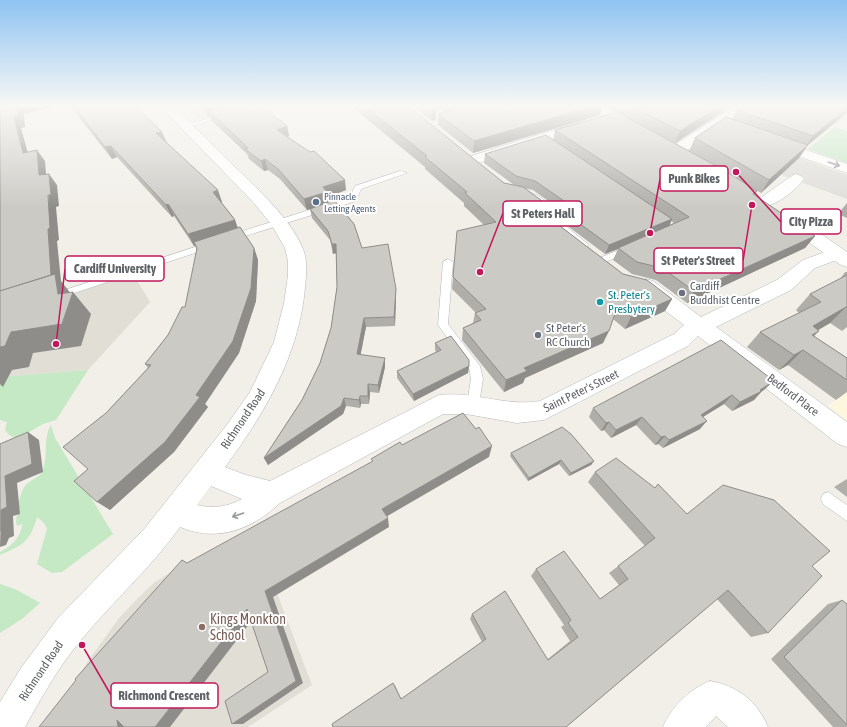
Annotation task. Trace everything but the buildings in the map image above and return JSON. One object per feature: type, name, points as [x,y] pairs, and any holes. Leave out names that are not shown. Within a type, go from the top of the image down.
[{"type":"street","name":"Richmond Road","points":[[6,717],[70,629],[155,538],[207,472],[259,398],[286,342],[294,303],[297,261],[294,248],[278,222],[260,200],[199,140]]},
{"type":"street","points":[[448,140],[486,174]]},
{"type":"street","points":[[470,161],[547,140]]},
{"type":"street","points":[[656,140],[688,158]]},
{"type":"street","points":[[661,143],[681,148],[693,140]]},
{"type":"street","points":[[765,140],[847,169]]},
{"type":"street","points":[[796,179],[772,199],[756,198],[842,257]]},
{"type":"street","points":[[515,192],[526,194],[558,218],[560,230],[607,266]]},
{"type":"street","name":"Saint Peter's Street","points":[[176,512],[206,521],[221,520],[242,514],[257,506],[271,494],[439,405],[449,403],[473,404],[504,413],[520,414],[544,410],[681,340],[688,332],[701,325],[784,285],[809,264],[842,257]]},
{"type":"street","name":"Bedford Place","points":[[631,282],[648,286],[847,436]]},
{"type":"street","points":[[207,472],[245,488],[271,494]]},
{"type":"street","points":[[681,727],[710,698],[723,700],[734,707],[750,727]]},
{"type":"lane","points":[[44,300],[278,222],[353,199],[358,188],[403,173]]},
{"type":"lane","points":[[607,266],[635,246]]},
{"type":"lane","points":[[448,262],[443,325],[474,366],[477,379],[473,404]]},
{"type":"lane","points":[[828,499],[847,514]]},
{"type":"shaded area","points":[[737,140],[748,140],[847,175],[847,199],[740,160]]},
{"type":"shaded area","points":[[133,274],[150,302],[88,370],[0,377],[0,317]]},
{"type":"shaded area","points":[[847,391],[847,421],[828,406]]},
{"type":"shaded area","name":"Kings Monkton School","points":[[253,530],[312,685],[248,727],[51,727],[69,692],[88,661],[119,618],[136,600],[155,582],[173,571]]},
{"type":"green space","points":[[819,140],[847,140],[847,163],[808,149]]},
{"type":"green space","points":[[88,370],[56,420],[43,424],[17,439],[9,435],[5,430],[7,422],[0,420],[0,377]]},
{"type":"green space","points":[[51,425],[55,438],[113,534],[62,572],[52,573],[37,564],[47,529],[44,523],[37,517],[32,532],[24,542],[0,555],[0,552],[15,541],[22,528],[22,524],[17,526],[16,522],[20,499],[25,486],[42,473],[47,435]]},
{"type":"green space","points":[[0,584],[17,590],[40,603],[22,619],[0,633]]},
{"type":"place","name":"City Pizza","points":[[736,172]]},
{"type":"place","name":"Pinnacle Letting Agents","points":[[316,202]]},
{"type":"place","name":"St Peter's Street","points":[[752,205]]},
{"type":"place","name":"Punk Bikes","points":[[650,233]]},
{"type":"place","name":"St Peters Hall","points":[[480,272]]},
{"type":"place","name":"Cardiff Buddhist Centre","points":[[682,293]]},
{"type":"place","name":"St. Peter's Presbytery","points":[[600,302]]},
{"type":"place","name":"St Peter's RC Church","points":[[538,335]]},
{"type":"place","name":"Cardiff University","points":[[56,344]]},
{"type":"place","name":"Kings Monkton School","points":[[202,627]]},
{"type":"place","name":"Richmond Crescent","points":[[82,645]]}]
